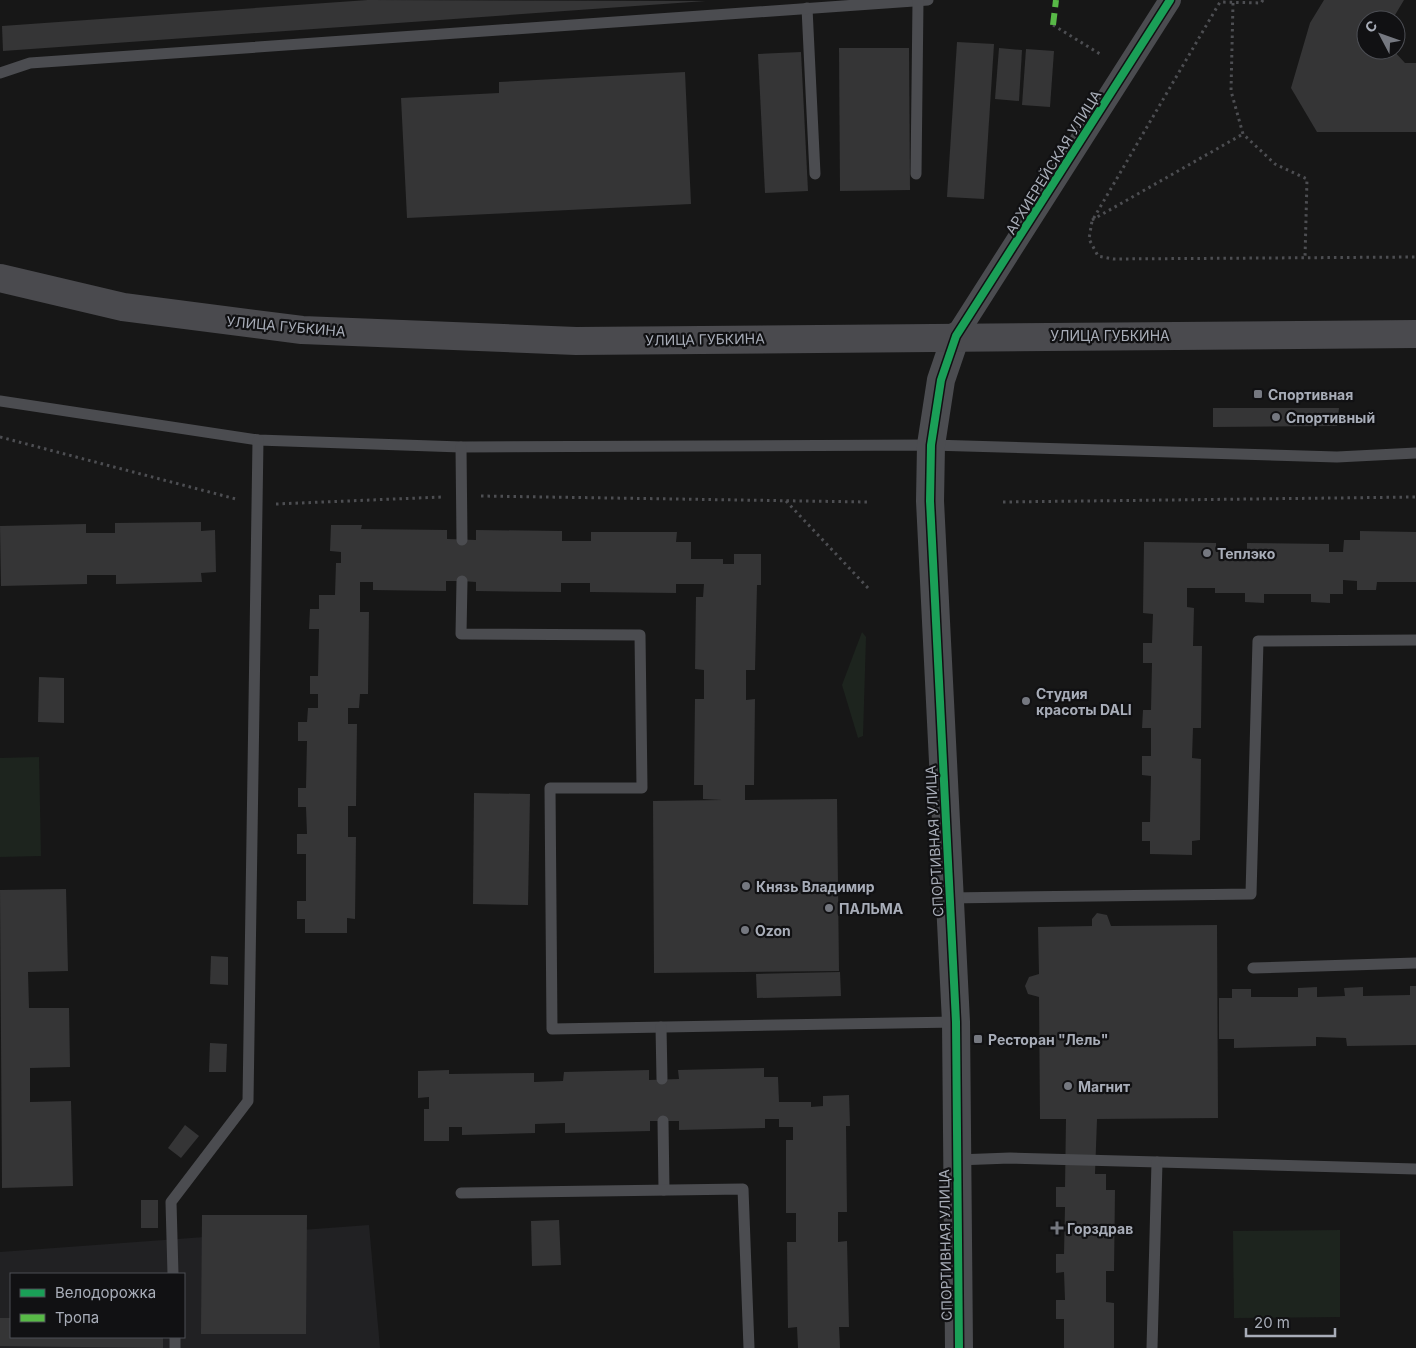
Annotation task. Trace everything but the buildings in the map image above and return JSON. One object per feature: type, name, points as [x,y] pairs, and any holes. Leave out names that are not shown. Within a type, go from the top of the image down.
[{"type":"main road","name":"УЛИЦА ГУБКИНА","points":[[0,278],[123,307],[302,330],[576,340],[1416,334]]},
{"type":"street","name":"АРХИЕРЕЙСКАЯ УЛИЦА","points":[[956,336],[1170,0]]},
{"type":"street","name":"СПОРТИВНАЯ УЛИЦА","points":[[956,336],[941,380],[931,445],[930,502],[956,1022],[959,1348]]},
{"type":"lane","points":[[0,74],[30,63],[923,0],[916,174]]},
{"type":"lane","points":[[807,8],[815,174]]},
{"type":"lane","points":[[0,401],[258,440],[461,447],[931,445],[1337,457],[1416,453]]},
{"type":"lane","points":[[173,1273],[171,1202],[248,1102],[258,440]]},
{"type":"lane","points":[[461,447],[462,540]]},
{"type":"lane","points":[[462,581],[461,634],[640,635],[642,788],[550,788],[552,1029],[956,1022]]},
{"type":"lane","points":[[949,898],[1251,894],[1258,641],[1416,640]]},
{"type":"lane","points":[[1253,968],[1416,963]]},
{"type":"lane","points":[[661,1027],[662,1079]]},
{"type":"lane","points":[[663,1121],[664,1190]]},
{"type":"lane","points":[[957,1160],[1010,1158],[1416,1169]]},
{"type":"lane","points":[[1152,1348],[1158,1162]]},
{"type":"lane","points":[[460,1193],[742,1189],[749,1348]]},
{"type":"path","points":[[1262,0],[1261,3],[1220,2],[1092,221],[1089,239],[1098,256],[1114,259],[1416,257]]},
{"type":"path","points":[[1233,3],[1231,91],[1243,134],[1275,164],[1307,179],[1305,258]]},
{"type":"path","points":[[1053,25],[1100,54]]},
{"type":"path","points":[[1092,221],[1243,134]]},
{"type":"path","points":[[0,437],[256,504],[462,496],[868,502]]},
{"type":"path","points":[[1003,502],[1416,497]]},
{"type":"path","points":[[786,501],[869,589]]},
{"type":"shaded area","points":[[862,632],[866,637],[863,736],[858,738],[842,685]]},
{"type":"shaded area","points":[[39,757],[41,856],[0,857],[0,758]]},
{"type":"shaded area","points":[[369,1225],[380,1348],[0,1348],[0,1252]]},
{"type":"shaded area","points":[[1340,1230],[1340,1317],[1234,1318],[1233,1231]]},
{"type":"marked path","points":[[1053,25],[1056,0]]},
{"type":"cycle path","points":[[959,1348],[956,1022],[930,501],[931,445],[941,380],[956,336],[1170,0]]},
{"type":"place","name":"Спортивная","points":[[1258,394]]},
{"type":"place","name":"Спортивный","points":[[1276,417]]},
{"type":"place","name":"Теплэко","points":[[1207,553]]},
{"type":"place","name":"Студия красоты DALI","points":[[1026,701]]},
{"type":"place","name":"Князь Владимир","points":[[746,886]]},
{"type":"place","name":"ПАЛЬМА","points":[[829,908]]},
{"type":"place","name":"Ozon","points":[[745,930]]},
{"type":"place","name":"Ресторан \"Лель\"","points":[[978,1039]]},
{"type":"place","name":"Магнит","points":[[1068,1086]]},
{"type":"place","name":"Горздрав","points":[[1057,1228]]}]
